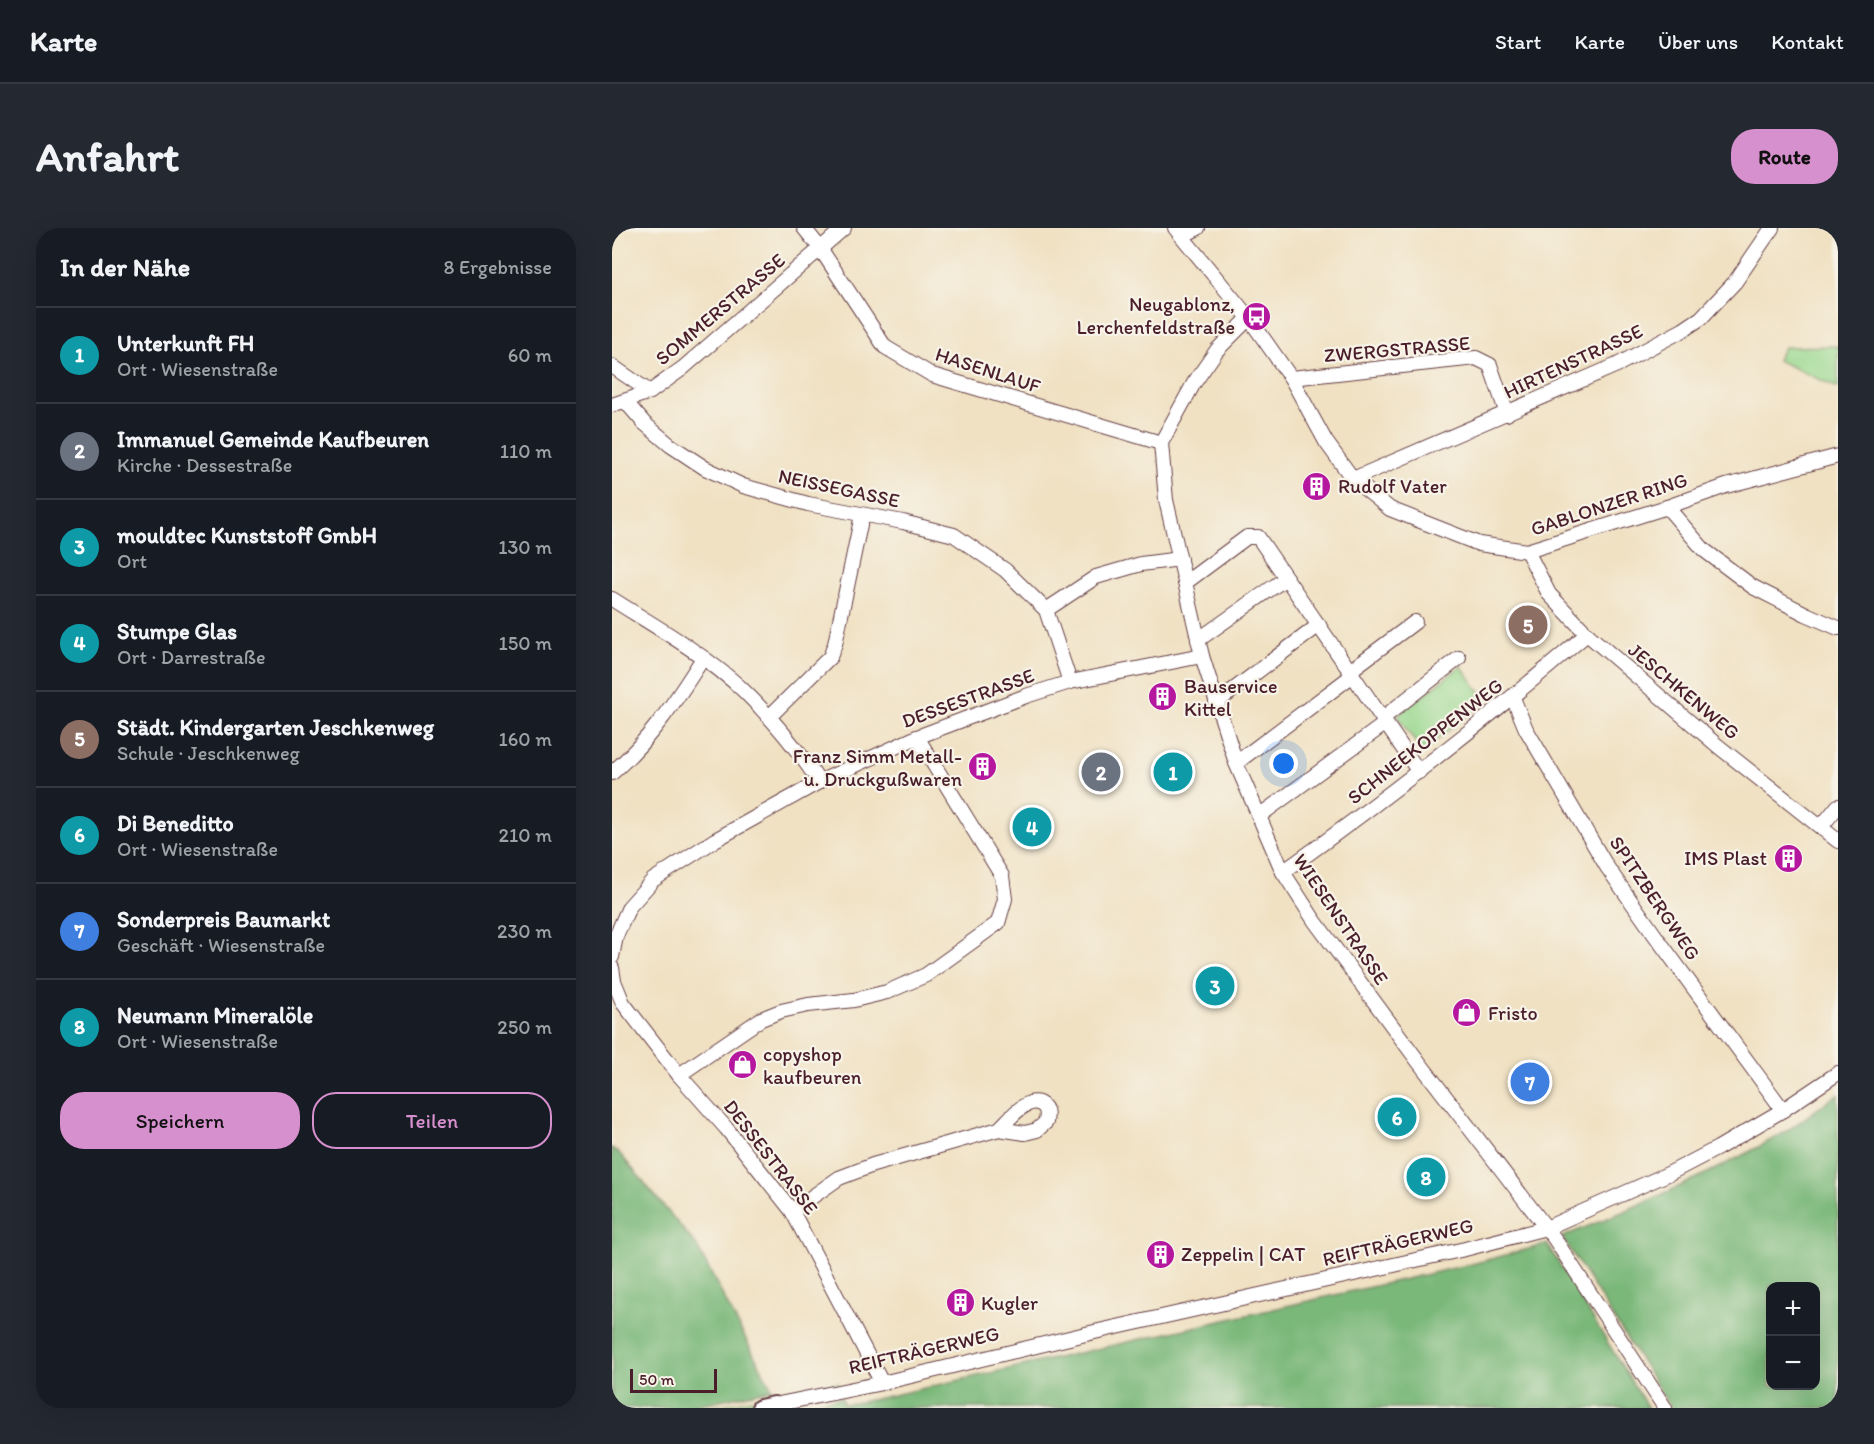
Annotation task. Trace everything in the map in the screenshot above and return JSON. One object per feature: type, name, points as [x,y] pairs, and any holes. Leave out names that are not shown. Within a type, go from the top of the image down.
[{"type":"street","name":"HASENLAUF","points":[[804,228],[820,248],[885,347],[932,375],[1161,443]]},
{"type":"street","name":"SOMMERSTRASSE","points":[[618,403],[650,392],[683,368],[844,228]]},
{"type":"street","points":[[1178,232],[1198,228]]},
{"type":"street","name":"HIRTENSTRASSE","points":[[1353,479],[1507,414],[1617,364],[1683,330],[1701,318],[1735,282],[1772,228]]},
{"type":"street","name":"GABLONZER RING","points":[[1178,232],[1248,318],[1291,378],[1326,442],[1353,479],[1390,509],[1479,544],[1527,551],[1726,486],[1838,456]]},
{"type":"street","points":[[1161,443],[1194,383],[1217,350],[1248,318]]},
{"type":"street","name":"ZWERGSTRASSE","points":[[1291,378],[1476,358],[1490,365],[1507,414]]},
{"type":"street","points":[[612,366],[650,392]]},
{"type":"street","name":"NEISSEGASSE","points":[[618,403],[670,445],[705,468],[743,486],[808,504],[903,522],[954,535],[1005,570],[1046,610],[1070,682]]},
{"type":"street","name":"WIESENSTRASSE","points":[[1161,443],[1166,500],[1202,656],[1236,763],[1283,872],[1331,946],[1550,1233],[1665,1408]]},
{"type":"street","points":[[1667,507],[1704,550],[1753,586],[1838,628]]},
{"type":"street","points":[[769,717],[830,657],[835,644],[862,515]]},
{"type":"street","points":[[1185,583],[1247,537],[1258,537],[1419,772]]},
{"type":"street","name":"JESCHKENWEG","points":[[1527,551],[1549,594],[1587,634],[1718,746],[1838,841]]},
{"type":"street","points":[[1046,610],[1096,577],[1141,564],[1180,559]]},
{"type":"street","points":[[1198,640],[1286,578]]},
{"type":"street","points":[[612,599],[703,658],[741,688],[789,740],[819,782]]},
{"type":"street","points":[[1236,763],[1414,622]]},
{"type":"street","points":[[1216,703],[1319,625]]},
{"type":"street","name":"SCHNEEKOPPENWEG","points":[[1283,872],[1419,772],[1513,698],[1587,634]]},
{"type":"street","name":"DESSESTRASSE","points":[[612,957],[616,936],[629,907],[653,880],[716,840],[819,782],[917,737],[1026,696],[1070,682],[1202,656]]},
{"type":"street","points":[[612,773],[637,751],[672,708],[703,658]]},
{"type":"street","points":[[1259,816],[1384,721],[1459,658]]},
{"type":"street","name":"SPITZBERGWEG","points":[[1513,698],[1526,729],[1607,867],[1783,1110]]},
{"type":"street","points":[[679,1075],[761,1019],[781,1011],[808,1005],[854,1000],[887,992],[926,975],[998,923],[1005,899],[1002,876],[917,737]]},
{"type":"street","points":[[1821,827],[1838,806]]},
{"type":"street","name":"DESSESTRASSE","points":[[612,968],[614,981],[623,1003],[679,1075],[726,1128],[792,1210],[882,1383]]},
{"type":"street","name":"REIFTRÄGERWEG","points":[[767,1407],[882,1383],[1090,1333],[1465,1249],[1550,1233],[1736,1138],[1838,1074]]},
{"type":"street","points":[[792,1210],[839,1178],[861,1169],[999,1129]]},
{"type":"green space","points":[[1838,346],[1838,388],[1777,360],[1784,347]]},
{"type":"green space","points":[[1461,666],[1486,700],[1422,752],[1397,716]]},
{"type":"green space","points":[[1838,1094],[1838,1408],[1671,1408],[1562,1237],[1701,1176],[1796,1125]]},
{"type":"green space","points":[[612,1148],[621,1155],[696,1245],[772,1389],[683,1408],[612,1408]]},
{"type":"green space","points":[[1547,1244],[1648,1408],[781,1408],[841,1397],[844,1405],[876,1399],[1472,1264]]},
{"type":"green space","points":[[838,1382],[839,1386],[727,1408],[707,1408]]},
{"type":"place","name":"Neugablonz, Lerchenfeldstraße","points":[[1256,316]]},
{"type":"place","name":"Rudolf Vater","points":[[1317,486]]},
{"type":"place","name":"Städt. Kindergarten Jeschkenweg","points":[[1528,625]]},
{"type":"place","name":"Bauservice Kittel","points":[[1163,697]]},
{"type":"place","name":"Franz Simm Metall- u. Druckgußwaren","points":[[983,767]]},
{"type":"place","name":"Immanuel Gemeinde Kaufbeuren","points":[[1101,772]]},
{"type":"place","name":"Unterkunft FH","points":[[1173,772]]},
{"type":"place","name":"Stumpe Glas","points":[[1032,827]]},
{"type":"place","name":"IMS Plast","points":[[1788,858]]},
{"type":"place","name":"mouldtec Kunststoff GmbH","points":[[1215,986]]},
{"type":"place","name":"Fristo","points":[[1467,1013]]},
{"type":"place","name":"copyshop kaufbeuren","points":[[742,1065]]},
{"type":"place","name":"Sonderpreis Baumarkt","points":[[1530,1082]]},
{"type":"place","name":"Di Beneditto","points":[[1397,1117]]},
{"type":"place","name":"Neumann Mineralöle","points":[[1426,1177]]},
{"type":"place","name":"Zeppelin | CAT","points":[[1160,1254]]},
{"type":"place","name":"Kugler","points":[[960,1303]]}]
